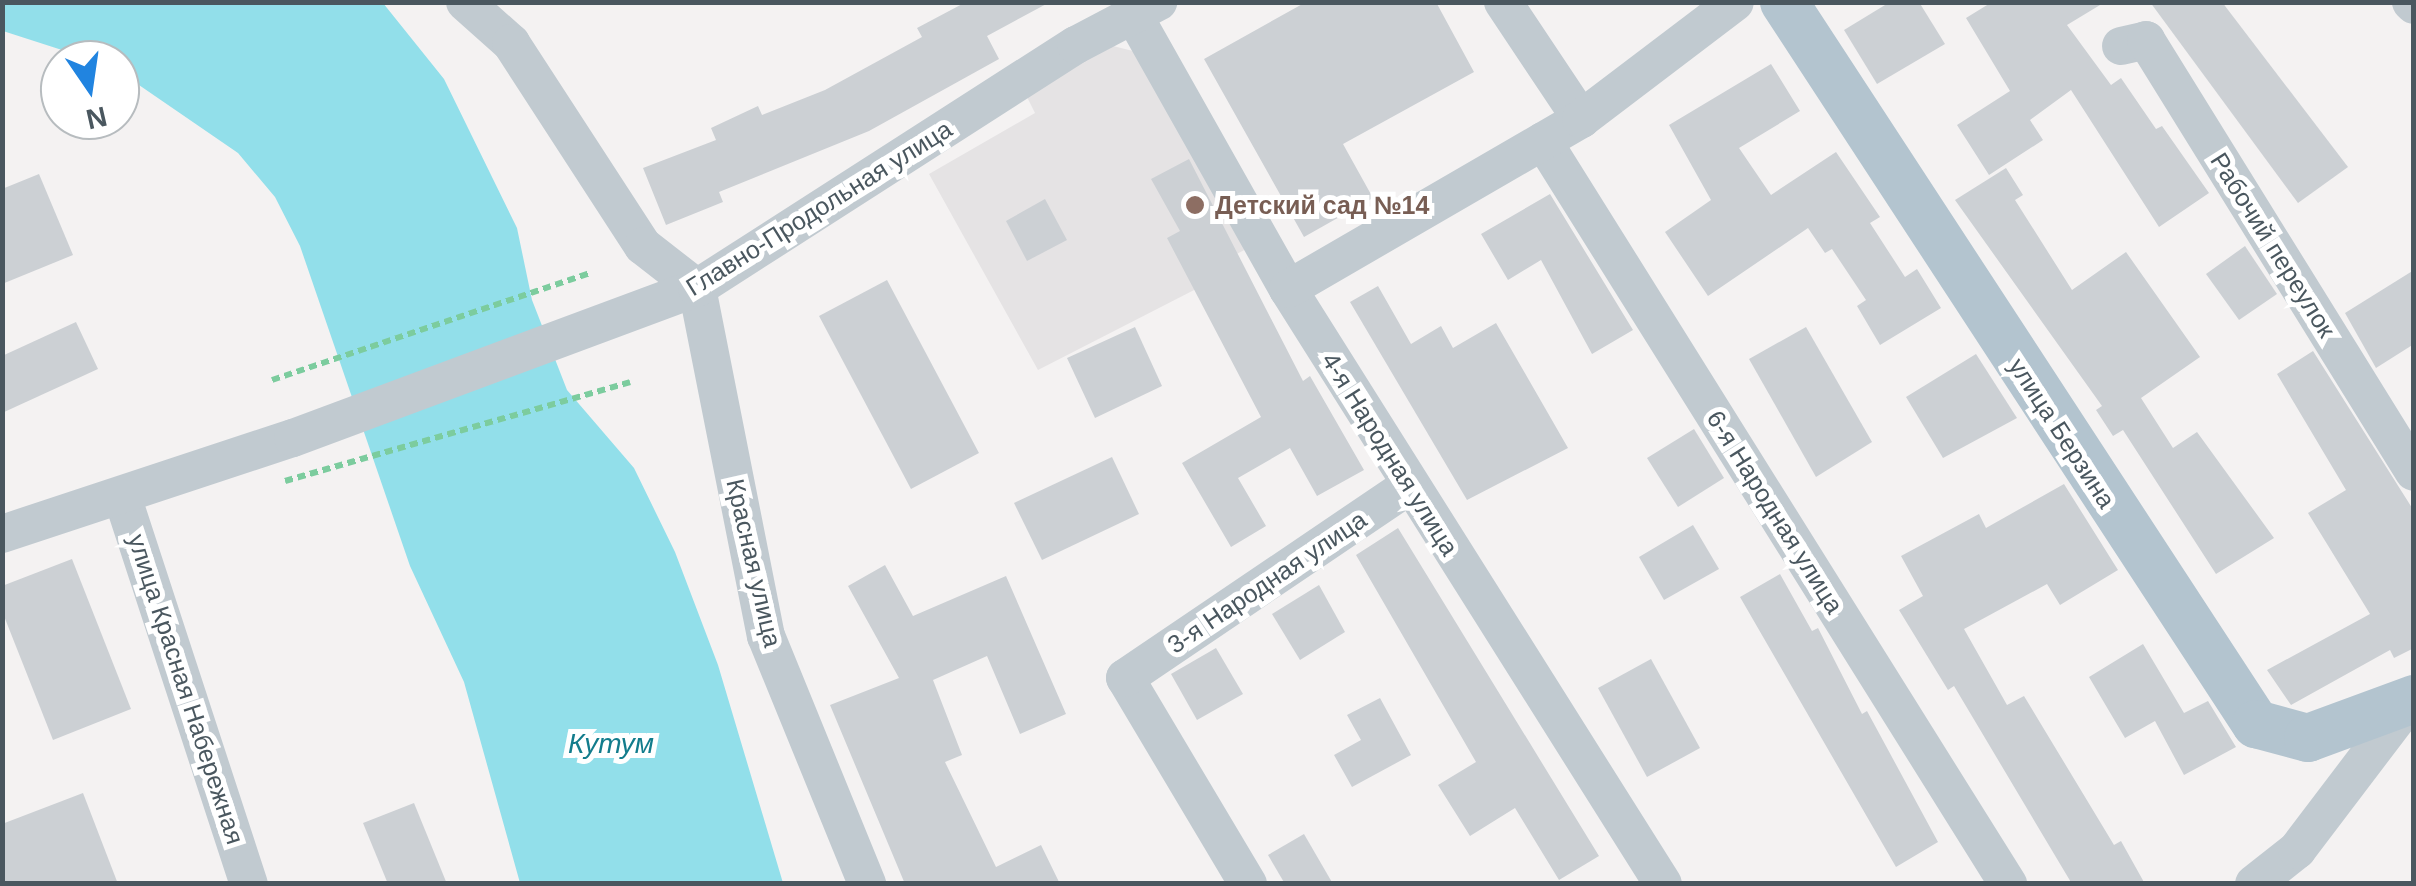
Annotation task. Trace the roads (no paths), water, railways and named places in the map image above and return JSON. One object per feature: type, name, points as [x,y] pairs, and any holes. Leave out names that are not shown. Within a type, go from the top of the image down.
[{"type":"main road","name":"улица Берзина","points":[[1784,2],[2256,724],[2308,738],[2412,700]]},
{"type":"street","points":[[465,2],[511,44],[643,246],[696,288]]},
{"type":"street","points":[[1504,2],[1581,119]]},
{"type":"street","points":[[1288,289],[1581,119],[1735,2]]},
{"type":"street","name":"Главно-Продольная улица","points":[[122,496],[294,438],[696,288],[1146,8]]},
{"type":"street","name":"4-я Народная улица","points":[[1146,8],[1288,289],[1408,486],[1664,884]]},
{"type":"street","name":"Рабочий переулок","points":[[2121,46],[2146,40],[2414,472]]},
{"type":"street","name":"6-я Народная улица","points":[[1543,140],[2008,884]]},
{"type":"street","name":"Красная улица","points":[[696,288],[766,636],[867,884]]},
{"type":"street","name":"3-я Народная улица","points":[[1248,884],[1125,678],[1408,486]]},
{"type":"street","points":[[2,534],[122,496]]},
{"type":"street","name":"улица Красная Набережная","points":[[122,496],[249,884]]},
{"type":"street","points":[[2254,884],[2297,850],[2412,700]]},
{"type":"water","name":"Кутум","points":[[3,3],[383,3],[444,79],[517,228],[532,300],[567,390],[634,468],[675,552],[718,665],[783,883],[520,883],[464,682],[410,566],[300,246],[275,197],[238,153],[140,86],[140,40],[40,43],[3,31]]},
{"type":"place","name":"Детский сад №14","points":[[1195,205]]}]
